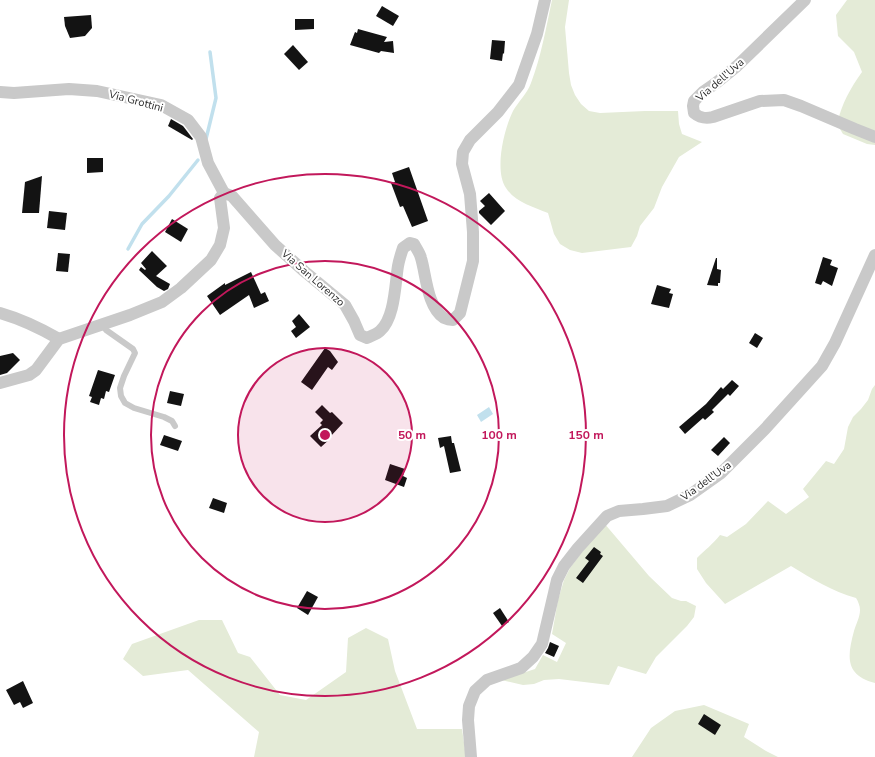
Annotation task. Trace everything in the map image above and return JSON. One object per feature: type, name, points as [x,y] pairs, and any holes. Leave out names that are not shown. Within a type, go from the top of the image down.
[{"type":"street","name":"Via San Lorenzo","points":[[224,193],[232,196],[275,245],[345,305],[360,335],[367,338],[374,335],[381,330],[387,321],[392,307],[398,265],[403,248],[410,243],[414,244],[421,256],[431,300],[444,318],[453,320],[460,313],[473,261],[473,232],[470,194],[462,164],[463,152],[470,140],[498,112],[519,86],[537,34],[545,0]]},
{"type":"street","name":"Via dell'Uva","points":[[805,0],[737,66],[694,100],[694,112],[698,116],[708,118],[760,101],[784,100],[875,136]]},
{"type":"street","name":"Via Grottini","points":[[0,92],[14,93],[69,89],[97,91],[161,105],[188,120],[201,137],[208,164],[224,193]]},
{"type":"street","points":[[0,383],[29,375],[36,370],[59,339],[102,325],[162,302],[182,288],[211,260],[220,245],[224,228],[220,198],[224,193]]},
{"type":"street","name":"Via dell'Uva","points":[[470,757],[468,720],[469,706],[475,691],[487,680],[521,668],[533,657],[542,644],[557,580],[564,566],[578,548],[607,516],[619,511],[667,506],[690,495],[721,473],[765,429],[822,366],[835,343],[875,255]]},
{"type":"street","points":[[0,313],[35,326],[59,339]]},
{"type":"lane","points":[[102,325],[106,330],[133,349],[135,353],[120,388],[121,396],[125,403],[134,408],[164,417],[172,421],[175,426]]},
{"type":"green space","points":[[552,0],[569,0],[565,27],[569,73],[571,85],[581,104],[589,111],[600,113],[678,111],[679,124],[682,134],[702,142],[679,157],[662,187],[654,208],[640,226],[631,247],[582,253],[570,250],[560,244],[554,234],[548,213],[525,204],[514,197],[502,181],[501,161],[506,128],[513,111],[527,91],[535,73]]},
{"type":"green space","points":[[847,0],[875,0],[875,145],[867,144],[843,134],[837,124],[841,109],[847,96],[862,72],[854,52],[838,36],[836,15]]},
{"type":"green space","points":[[875,385],[875,683],[865,680],[858,675],[853,670],[851,664],[850,649],[860,613],[860,608],[856,598],[830,588],[791,566],[725,604],[706,583],[697,569],[697,558],[720,535],[727,537],[746,524],[768,501],[786,514],[809,497],[803,489],[826,461],[834,464],[844,449],[848,427],[853,417],[868,400]]},
{"type":"green space","points":[[604,523],[649,576],[672,598],[686,601],[696,606],[694,617],[656,657],[646,674],[618,666],[609,685],[559,679],[544,680],[534,684],[523,685],[501,680],[535,669],[543,655],[557,662],[566,643],[552,634],[558,600],[564,580],[570,568]]},
{"type":"green space","points":[[199,620],[222,620],[238,653],[250,657],[280,695],[306,700],[346,672],[348,638],[366,628],[388,639],[395,671],[417,729],[462,729],[466,757],[254,757],[259,732],[188,670],[143,676],[123,659],[132,644]]},
{"type":"green space","points":[[704,705],[749,724],[744,737],[778,757],[632,757],[651,728],[675,711]]},
{"type":"water","points":[[489,407],[493,414],[481,422],[477,415]]},
{"type":"building","points":[[382,6],[399,16],[393,26],[376,16]]},
{"type":"building","points":[[91,15],[92,28],[85,36],[70,38],[65,26],[64,17]]},
{"type":"building","points":[[295,19],[314,19],[314,29],[295,30]]},
{"type":"building","points":[[358,29],[387,37],[384,42],[393,41],[394,53],[381,51],[379,53],[350,45],[355,32],[357,33]]},
{"type":"building","points":[[492,40],[505,41],[502,61],[490,59]]},
{"type":"building","points":[[293,45],[308,62],[299,70],[284,54]]},
{"type":"building","points":[[171,119],[183,126],[193,139],[192,140],[168,126]]},
{"type":"building","points":[[87,158],[103,158],[103,172],[87,173]]},
{"type":"building","points":[[409,167],[428,221],[412,227],[403,206],[400,207],[391,183],[395,182],[392,173]]},
{"type":"building","points":[[42,176],[39,213],[22,213],[25,182]]},
{"type":"building","points":[[489,193],[505,211],[491,225],[479,213],[479,211],[485,206],[480,201]]},
{"type":"building","points":[[49,211],[67,213],[65,230],[47,228]]},
{"type":"building","points":[[172,219],[188,229],[181,242],[165,232]]},
{"type":"building","points":[[152,251],[167,266],[156,276],[170,284],[168,289],[164,291],[157,287],[139,270],[141,267],[145,270],[146,269],[141,263]]},
{"type":"building","points":[[58,253],[70,254],[68,272],[56,271]]},
{"type":"building","points":[[823,257],[832,260],[830,265],[838,268],[832,286],[823,281],[821,285],[815,283]]},
{"type":"building","points":[[716,258],[717,269],[721,270],[720,283],[718,283],[718,286],[707,285]]},
{"type":"building","points":[[251,272],[261,294],[265,292],[269,301],[254,308],[249,295],[220,315],[207,296],[225,283],[225,285]]},
{"type":"building","points":[[657,285],[671,289],[669,293],[673,294],[669,308],[651,304]]},
{"type":"building","points":[[299,314],[310,327],[296,338],[291,331],[296,327],[292,321]]},
{"type":"building","points":[[755,333],[763,338],[757,348],[749,343]]},
{"type":"building","points":[[325,348],[330,351],[338,362],[332,370],[328,367],[312,390],[301,382]]},
{"type":"building","points":[[13,353],[20,360],[7,373],[0,375],[0,356]]},
{"type":"building","points":[[98,370],[115,375],[109,392],[106,391],[104,399],[101,398],[99,405],[90,402],[92,397],[89,396]]},
{"type":"building","points":[[732,380],[739,386],[730,396],[728,394],[712,410],[714,412],[705,420],[703,418],[685,434],[679,427],[706,404],[721,387],[723,389]]},
{"type":"building","points":[[170,391],[184,394],[181,406],[167,403]]},
{"type":"building","points":[[322,405],[343,423],[330,437],[331,438],[321,447],[310,436],[322,425],[320,423],[323,420],[315,412]]},
{"type":"building","points":[[164,435],[182,441],[178,451],[160,445]]},
{"type":"building","points":[[451,436],[461,471],[450,473],[444,446],[440,448],[438,438]]},
{"type":"building","points":[[724,437],[730,443],[718,456],[711,450]]},
{"type":"building","points":[[390,464],[405,469],[403,476],[407,478],[404,487],[385,480]]},
{"type":"building","points":[[213,498],[227,503],[224,513],[209,508]]},
{"type":"building","points":[[594,547],[601,552],[600,554],[603,556],[583,583],[576,578],[589,561],[585,558]]},
{"type":"building","points":[[307,591],[318,597],[308,615],[297,608]]},
{"type":"building","points":[[500,608],[509,622],[502,626],[493,613]]},
{"type":"building","points":[[550,642],[559,646],[554,657],[545,653]]},
{"type":"building","points":[[23,681],[33,703],[23,708],[20,702],[14,705],[6,690]]},
{"type":"building","points":[[704,714],[721,725],[715,735],[698,724]]},
{"type":"waterway","points":[[206,139],[216,98],[210,52]]},
{"type":"waterway","points":[[128,249],[142,224],[169,196],[198,160]]}]
